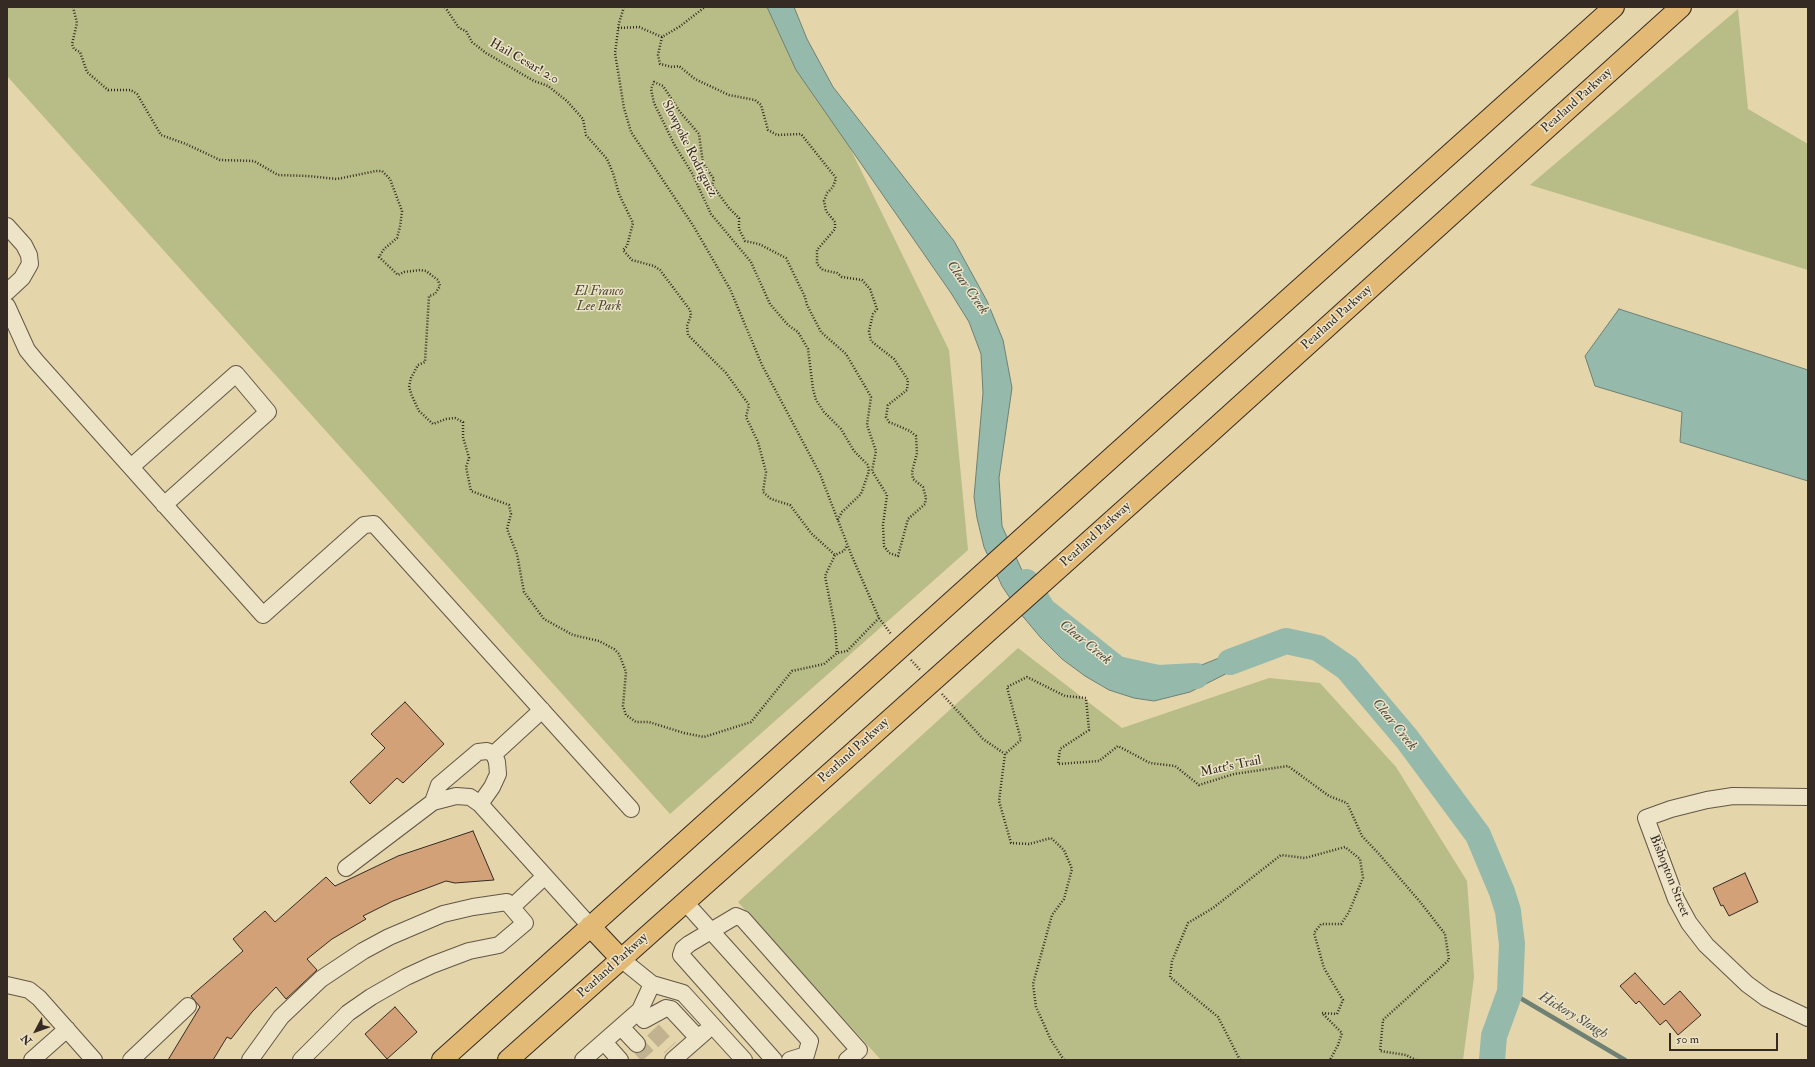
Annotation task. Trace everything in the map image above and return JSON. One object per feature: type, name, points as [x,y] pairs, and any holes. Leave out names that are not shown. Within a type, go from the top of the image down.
[{"type":"main road","points":[[442,1060],[1614,7]]},
{"type":"main road","name":"Pearland Parkway","points":[[514,1058],[621,959],[1201,441],[1681,7]]},
{"type":"main road","points":[[590,926],[621,959]]},
{"type":"street","points":[[7,226],[24,245],[29,255],[30,264],[22,278],[7,292]]},
{"type":"street","points":[[7,306],[27,350],[263,615],[364,525],[374,524],[631,809]]},
{"type":"street","points":[[131,467],[236,374],[268,412],[164,505]]},
{"type":"street","points":[[494,754],[542,710]]},
{"type":"street","points":[[433,802],[439,785],[478,752],[486,751],[494,754],[497,762],[498,774],[492,787],[480,804]]},
{"type":"street","points":[[346,868],[433,802],[456,796],[470,797],[480,804],[590,926]]},
{"type":"street","name":"Bishopton Street","points":[[1808,797],[1733,796],[1707,800],[1671,809],[1646,818],[1676,899],[1689,923],[1706,944],[1747,984],[1766,998],[1808,1018]]},
{"type":"street","points":[[512,907],[545,876]]},
{"type":"street","points":[[250,1060],[281,1017],[296,1001],[321,979],[363,951],[389,937],[443,914],[473,907],[507,902],[525,923],[499,945],[468,951],[432,965],[406,977],[377,994],[348,1013],[301,1060]]},
{"type":"street","points":[[685,902],[712,930],[810,1041],[806,1055],[790,1060]]},
{"type":"street","points":[[774,1060],[681,955],[683,949],[736,916],[743,919],[859,1050],[847,1060]]},
{"type":"street","points":[[621,959],[652,984],[683,993],[744,1060]]},
{"type":"street","points":[[7,984],[29,990],[39,998],[94,1060]]},
{"type":"street","points":[[645,1021],[640,1010],[652,984]]},
{"type":"street","points":[[136,1058],[188,1006]]},
{"type":"street","points":[[583,1060],[621,1027],[645,1021],[666,1008],[671,1009],[698,1038]]},
{"type":"street","points":[[673,1055],[698,1038],[712,1025]]},
{"type":"street","points":[[621,1027],[637,1044]]},
{"type":"street","points":[[35,1059],[67,1029]]},
{"type":"street","points":[[604,1042],[620,1060]]},
{"type":"path","points":[[73,7],[77,24],[72,44],[74,49],[80,52],[87,72],[108,90],[131,90],[137,94],[162,135],[186,144],[220,160],[254,161],[278,175],[308,176],[337,180],[361,173],[382,171],[390,180],[402,211],[400,227],[397,238],[384,249],[379,257],[383,263],[398,275],[404,272],[420,270],[426,271],[438,280],[440,286],[435,294],[430,296],[425,362],[418,364],[411,378],[409,387],[419,411],[433,424],[446,419],[455,418],[462,422],[463,437],[469,458],[466,467],[471,491],[509,505],[511,514],[507,529],[518,554],[524,592],[544,619],[573,635],[599,641],[614,649],[619,654],[626,672],[623,706],[626,715],[636,722],[649,722],[684,733],[704,737],[751,722],[792,671],[824,664],[837,653],[847,651],[879,618],[837,521],[820,474],[762,365],[730,289],[694,227],[631,132],[624,108],[616,58],[618,28],[624,7]]},
{"type":"path","name":"Hail Cesar! 2.0","points":[[445,7],[459,28],[466,32],[472,42],[486,53],[534,81],[548,86],[567,101],[583,119],[586,135],[607,159],[619,194],[633,223],[626,246],[623,250],[632,260],[654,266],[660,270],[690,310],[691,315],[687,326],[688,335],[726,373],[748,405],[746,417],[758,442],[766,472],[763,492],[772,499],[790,505],[811,533],[835,555]]},
{"type":"path","points":[[618,28],[639,28],[662,37],[679,27],[705,7]]},
{"type":"path","name":"Slowpoke Rodriguez","points":[[662,37],[658,55],[660,64],[672,67],[679,66],[695,79],[729,95],[755,100],[762,105],[768,130],[777,134],[801,134],[836,178],[824,201],[826,211],[835,222],[835,229],[817,250],[817,264],[822,270],[837,273],[842,277],[862,280],[870,290],[877,309],[873,314],[870,331],[871,340],[894,359],[908,380],[907,390],[888,405],[886,417],[889,422],[910,431],[916,436],[917,453],[912,472],[912,480],[923,487],[926,498],[924,504],[908,519],[898,556],[889,553],[884,546],[883,525],[886,495],[872,471],[876,452],[867,425],[871,397],[846,354],[821,332],[807,306],[805,297],[786,258],[759,244],[745,241],[739,229],[739,218],[729,208],[712,185],[714,179],[703,164],[699,134],[680,112],[663,86],[654,82],[650,89],[654,103],[674,144],[692,172],[711,214],[751,262],[770,304],[788,325],[798,332],[808,349],[813,389],[816,400],[824,412],[841,429],[854,451],[868,465],[869,471],[861,494],[842,512],[837,521]]},
{"type":"path","points":[[837,653],[835,627],[825,576],[835,555],[844,551],[847,545]]},
{"type":"path","name":"Matt's Trail","points":[[1064,1060],[1051,1040],[1036,1007],[1033,984],[1052,915],[1064,899],[1072,869],[1064,850],[1051,838],[1029,844],[1011,843],[999,801],[1005,754],[1021,740],[1006,687],[1027,677],[1065,696],[1086,698],[1088,730],[1060,749],[1058,764],[1098,761],[1118,746],[1150,763],[1175,766],[1199,786],[1234,774],[1288,766],[1329,796],[1347,804],[1362,836],[1417,897],[1445,934],[1449,960],[1383,1020],[1380,1051],[1406,1055],[1416,1060]]},
{"type":"path","points":[[1240,1060],[1218,1017],[1170,977],[1172,961],[1188,923],[1213,908],[1281,855],[1306,858],[1345,847],[1360,859],[1363,878],[1349,912],[1341,924],[1321,924],[1314,933],[1324,968],[1343,1000],[1337,1014],[1322,1013],[1342,1033],[1338,1046],[1330,1060]]},
{"type":"green space","name":"El Franco Lee Park","points":[[7,7],[785,7],[802,50],[949,350],[968,550],[670,814],[7,76]]},
{"type":"green space","points":[[1738,9],[1748,109],[1808,144],[1808,270],[1530,185]]},
{"type":"green space","points":[[1018,648],[1122,728],[1269,678],[1320,683],[1396,767],[1467,881],[1474,977],[1463,1060],[881,1060],[738,902]]},
{"type":"water","points":[[767,7],[794,7],[807,39],[833,87],[954,241],[987,301],[1003,340],[1012,388],[999,478],[1002,526],[1024,575],[1051,620],[1069,642],[1097,663],[1117,675],[1146,682],[1184,672],[1234,652],[1265,643],[1263,655],[1190,692],[1154,701],[1134,698],[1109,690],[1085,676],[1062,659],[1041,638],[1020,613],[1002,586],[984,547],[977,518],[974,497],[983,393],[981,354],[969,322],[951,293],[796,70]]},
{"type":"water","points":[[1619,309],[1808,370],[1808,481],[1680,442],[1682,412],[1595,386],[1585,356]]},
{"type":"building","points":[[405,702],[444,744],[403,783],[397,778],[370,804],[350,782],[385,748],[371,734]]},
{"type":"building","points":[[473,831],[494,880],[455,883],[446,881],[393,901],[363,916],[366,919],[332,939],[307,959],[317,970],[286,999],[276,987],[252,1012],[231,1039],[227,1037],[213,1060],[168,1060],[200,1007],[191,996],[243,951],[233,939],[265,911],[275,922],[326,877],[335,886],[398,856]]},
{"type":"building","points":[[1745,873],[1758,902],[1729,916],[1723,905],[1721,906],[1713,888]]},
{"type":"building","points":[[1635,973],[1664,1005],[1680,991],[1701,1015],[1678,1035],[1666,1020],[1660,1025],[1639,1001],[1636,1004],[1620,986]]},
{"type":"building","points":[[395,1007],[417,1032],[387,1059],[365,1034]]},
{"type":"waterway","name":"Clear Creek","points":[[1026,582],[1043,610],[1117,669],[1158,678],[1196,676]]},
{"type":"waterway","name":"Clear Creek","points":[[1230,662],[1286,641],[1318,648],[1347,668],[1407,739],[1478,835],[1502,892],[1508,911],[1512,944],[1510,992],[1494,1036],[1492,1060]]},
{"type":"waterway","name":"Hickory Slough","points":[[1510,992],[1625,1060]]},
{"type":"tunnel","points":[[653,1030],[670,1048]]},
{"type":"tunnel","points":[[637,1044],[651,1060]]}]
